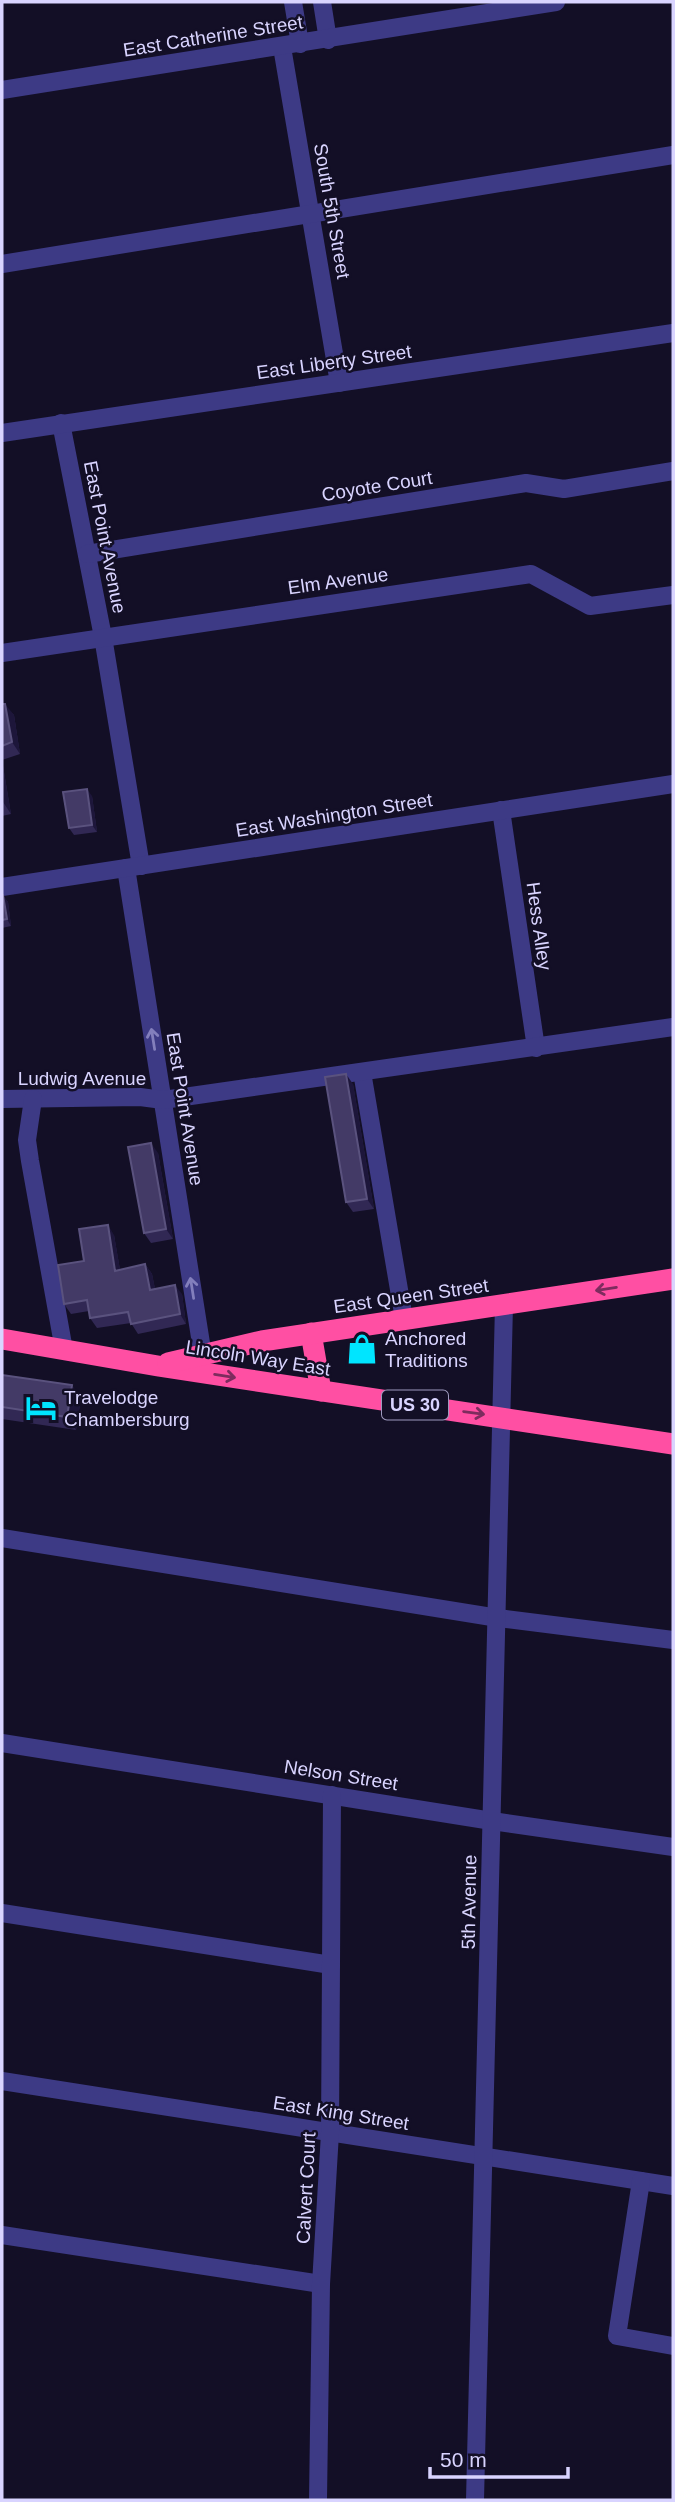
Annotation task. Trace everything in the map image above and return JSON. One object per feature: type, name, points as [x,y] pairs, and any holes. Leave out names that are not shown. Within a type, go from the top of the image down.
[{"type":"highway","name":"East Queen Street","points":[[158,1366],[262,1341],[673,1279]]},
{"type":"highway","points":[[311,1333],[321,1391]]},
{"type":"highway","name":"Lincoln Way East","points":[[2,1339],[158,1366],[673,1444]]},
{"type":"street","points":[[293,2],[300,44]]},
{"type":"street","points":[[322,2],[328,40]]},
{"type":"street","name":"East Catherine Street","points":[[2,90],[556,2]]},
{"type":"street","name":"South 5th Street","points":[[282,47],[339,383]]},
{"type":"street","points":[[2,264],[673,155]]},
{"type":"street","name":"East Liberty Street","points":[[2,433],[673,333]]},
{"type":"street","name":"East Point Avenue","points":[[61,423],[103,637],[163,1100],[203,1356]]},
{"type":"street","name":"Coyote Court","points":[[87,554],[526,483],[564,489],[673,471]]},
{"type":"street","name":"Elm Avenue","points":[[2,653],[531,573],[590,606],[673,595]]},
{"type":"street","name":"East Washington Street","points":[[2,887],[673,784]]},
{"type":"street","name":"Hess Alley","points":[[501,810],[536,1048]]},
{"type":"street","points":[[163,1100],[673,1027]]},
{"type":"street","points":[[362,1072],[404,1319]]},
{"type":"street","name":"Ludwig Avenue","points":[[2,1099],[140,1097],[163,1100]]},
{"type":"street","points":[[33,1099],[27,1140],[64,1350]]},
{"type":"street","name":"5th Avenue","points":[[475,2500],[504,1305]]},
{"type":"street","points":[[2,1538],[498,1618],[673,1640]]},
{"type":"street","name":"Nelson Street","points":[[2,1743],[673,1847]]},
{"type":"street","name":"Calvert Court","points":[[318,2500],[321,2284],[330,2133],[332,1795]]},
{"type":"street","points":[[2,1913],[331,1965]]},
{"type":"street","name":"East King Street","points":[[2,2081],[673,2186]]},
{"type":"street","points":[[640,2180],[617,2336],[673,2346]]},
{"type":"street","points":[[2,2235],[321,2284]]},
{"type":"building","points":[[2,704],[5,704],[12,742],[2,746]]},
{"type":"building","points":[[87,789],[92,825],[69,828],[63,792]]},
{"type":"building","points":[[2,895],[7,919],[2,920]]},
{"type":"building","points":[[346,1074],[367,1199],[346,1202],[325,1077]]},
{"type":"building","points":[[151,1143],[166,1229],[144,1233],[128,1147]]},
{"type":"building","points":[[108,1225],[115,1271],[145,1264],[150,1290],[175,1285],[180,1314],[131,1324],[128,1312],[90,1318],[87,1300],[64,1304],[58,1265],[84,1261],[79,1229]]},
{"type":"building","points":[[2,1375],[72,1385],[67,1417],[2,1407]]},
{"type":"place","name":"Anchored Traditions","points":[[362,1349]]},
{"type":"place","name":"Travelodge Chambersburg","points":[[41,1408]]}]
